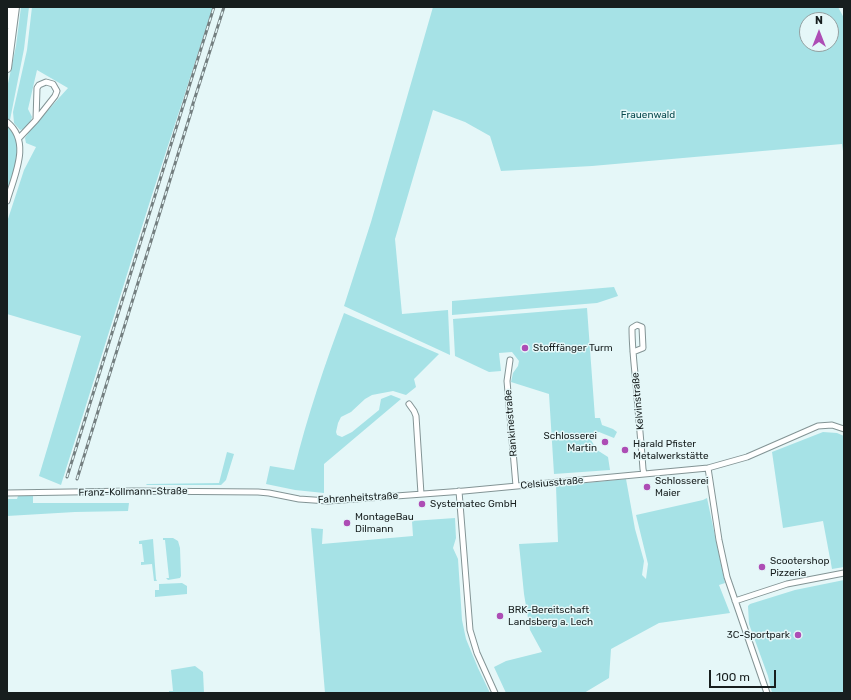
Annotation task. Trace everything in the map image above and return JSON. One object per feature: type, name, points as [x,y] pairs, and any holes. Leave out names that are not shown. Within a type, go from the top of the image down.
[{"type":"highway","points":[[7,24],[8,7]]},
{"type":"highway","points":[[7,68],[15,7]]},
{"type":"street","points":[[19,138],[36,120],[55,96],[57,91],[53,84],[46,82],[39,85],[37,88],[36,120]]},
{"type":"street","points":[[7,202],[21,148],[19,138],[8,122]]},
{"type":"street","name":"Kelvinstraße","points":[[633,352],[643,348],[642,327],[637,326],[632,328],[633,352],[644,474]]},
{"type":"street","name":"Rankinestraße","points":[[510,360],[507,381],[516,486]]},
{"type":"street","points":[[409,404],[416,416],[421,494]]},
{"type":"street","name":"Celsiusstraße","points":[[459,491],[708,468],[747,457],[818,426],[832,425],[844,429]]},
{"type":"street","points":[[708,468],[719,540],[727,577],[765,683],[767,693]]},
{"type":"street","name":"Franz-Kollmann-Straße","points":[[7,493],[133,491],[258,492]]},
{"type":"street","points":[[459,491],[470,630],[477,653],[495,693]]},
{"type":"street","name":"Fahrenheitstraße","points":[[258,492],[299,499],[325,501],[459,491]]},
{"type":"street","points":[[735,601],[788,584],[844,573]]},
{"type":"green space","points":[[21,7],[29,7],[24,49],[10,120],[7,119],[7,88],[16,46]]},
{"type":"green space","points":[[32,7],[213,7],[151,198],[61,485],[39,476],[81,336],[7,314],[7,222],[24,170],[36,147],[26,143],[25,138],[31,129],[68,88],[37,70],[28,109],[32,117],[30,122],[26,127],[20,130],[14,123],[13,112],[27,50]]},
{"type":"green space","name":"Frauenwald","points":[[433,7],[838,7],[844,18],[844,158],[842,144],[592,166],[501,171],[490,136],[465,122],[433,110],[395,239],[402,314],[448,310],[450,355],[344,306],[371,222]]},
{"type":"green space","points":[[7,124],[17,142],[18,158],[7,193]]},
{"type":"green space","points":[[614,287],[618,296],[597,303],[452,315],[452,301]]},
{"type":"green space","points":[[587,308],[595,418],[600,418],[602,425],[617,432],[614,438],[599,432],[593,434],[591,440],[597,450],[608,457],[610,470],[554,474],[549,394],[511,382],[513,373],[518,366],[519,361],[512,352],[499,353],[501,371],[489,372],[455,356],[453,319]]},
{"type":"green space","points":[[344,313],[439,354],[414,379],[416,387],[406,395],[393,391],[372,395],[365,399],[351,412],[341,417],[336,432],[337,435],[342,437],[352,432],[379,410],[381,399],[391,395],[401,399],[324,464],[324,493],[295,490],[266,484],[270,466],[294,470],[317,391]]},
{"type":"green space","points":[[823,432],[837,433],[844,436],[844,567],[832,569],[823,521],[783,528],[772,452]]},
{"type":"green space","points":[[227,452],[234,454],[226,480],[221,485],[146,485],[219,483]]},
{"type":"green space","points":[[626,479],[635,529],[644,561],[642,575],[646,579],[648,564],[636,515],[707,498],[725,583],[719,585],[730,613],[659,623],[611,649],[609,678],[584,693],[506,693],[494,667],[506,661],[542,652],[530,630],[524,594],[519,544],[558,542],[556,486]]},
{"type":"green space","points":[[33,495],[33,503],[129,503],[128,511],[7,516],[7,499],[17,499],[18,496]]},
{"type":"green space","points":[[455,518],[456,538],[453,548],[458,559],[462,620],[466,639],[490,693],[325,693],[311,528],[323,529],[322,544],[413,536],[412,521]]},
{"type":"green space","points":[[163,538],[173,538],[178,541],[180,548],[180,578],[168,580],[166,578],[169,578],[165,540],[163,540]]},
{"type":"green space","points":[[153,539],[157,581],[154,581],[152,564],[141,565],[141,562],[144,562],[142,544],[139,544],[139,541]]},
{"type":"green space","name":"3C-Sportpark","points":[[844,580],[844,693],[772,693],[768,676],[749,624],[748,606],[750,604],[795,590]]},
{"type":"green space","points":[[182,583],[187,586],[187,594],[155,597],[155,590],[159,590],[159,584]]},
{"type":"green space","points":[[195,666],[203,672],[204,693],[169,693],[169,691],[173,691],[171,670]]},
{"type":"railway","points":[[67,477],[214,7]]},
{"type":"railway","points":[[191,110],[224,7]]},
{"type":"railway","points":[[77,479],[193,106]]},
{"type":"place","name":"Stofffänger Turm","points":[[525,348]]},
{"type":"place","name":"Schlosserei Martin","points":[[605,442]]},
{"type":"place","name":"Harald Pfister Metalwerkstätte","points":[[625,450]]},
{"type":"place","name":"Schlosserei Maier","points":[[647,487]]},
{"type":"place","name":"Systematec GmbH","points":[[422,504]]},
{"type":"place","name":"MontageBau Dilmann","points":[[347,523]]},
{"type":"place","name":"Scootershop Pizzeria","points":[[762,567]]},
{"type":"place","name":"BRK-Bereitschaft Landsberg a. Lech","points":[[500,616]]},
{"type":"place","name":"3C-Sportpark","points":[[798,635]]}]
